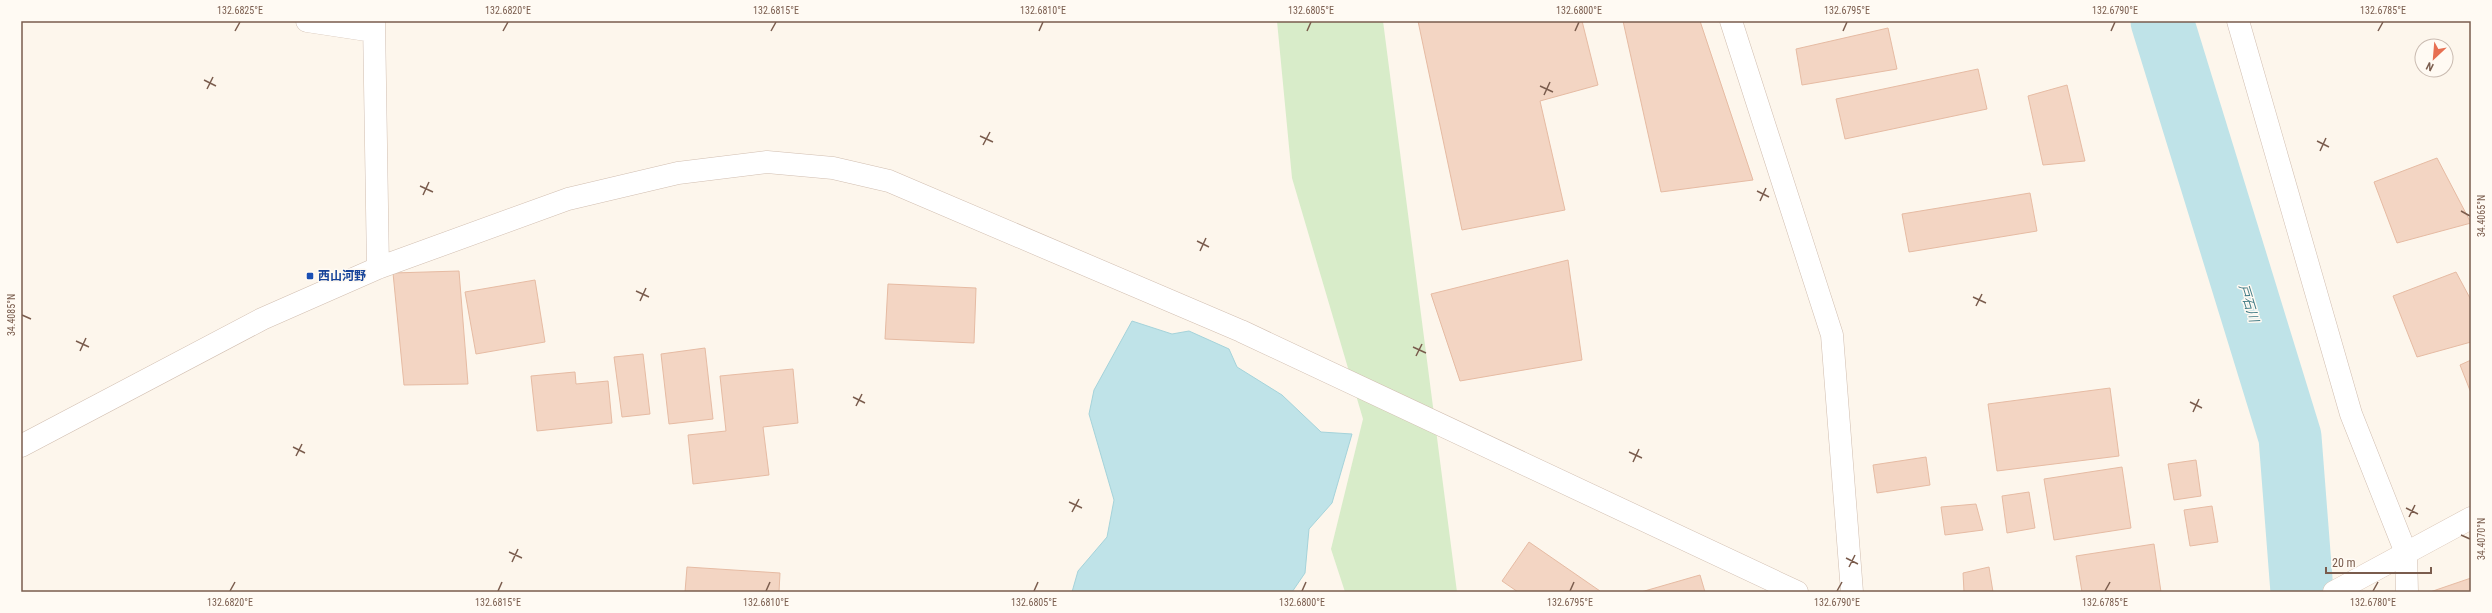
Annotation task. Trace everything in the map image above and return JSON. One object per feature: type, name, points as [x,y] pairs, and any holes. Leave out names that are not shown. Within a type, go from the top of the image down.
[{"type":"street","points":[[307,21],[374,26],[378,268]]},
{"type":"street","points":[[1731,21],[1832,335],[1852,592]]},
{"type":"street","points":[[2238,21],[2351,414],[2406,553],[2407,592]]},
{"type":"street","points":[[21,446],[262,319],[378,268],[568,199],[678,173],[767,162],[833,168],[889,181],[1242,331],[1797,592]]},
{"type":"street","points":[[2334,592],[2471,518]]},
{"type":"green space","points":[[1277,21],[1383,21],[1457,592],[1345,592],[1331,549],[1363,419],[1292,178]]},
{"type":"water","points":[[1132,321],[1172,334],[1189,331],[1229,349],[1237,367],[1282,395],[1321,432],[1352,434],[1332,503],[1309,529],[1305,573],[1292,592],[1072,592],[1078,571],[1107,537],[1114,500],[1089,414],[1094,390]]},
{"type":"building","points":[[1418,21],[1582,21],[1598,85],[1540,101],[1565,210],[1462,230]]},
{"type":"building","points":[[1623,21],[1700,21],[1753,180],[1661,192]]},
{"type":"building","points":[[1888,28],[1897,69],[1802,85],[1796,49]]},
{"type":"building","points":[[1978,69],[1987,109],[1845,139],[1836,99]]},
{"type":"building","points":[[2067,85],[2085,161],[2043,165],[2028,96]]},
{"type":"building","points":[[2437,158],[2471,223],[2397,243],[2374,182]]},
{"type":"building","points":[[2030,193],[2037,231],[1909,252],[1902,214]]},
{"type":"building","points":[[1568,260],[1582,360],[1460,381],[1431,294]]},
{"type":"building","points":[[459,271],[468,384],[404,385],[393,273]]},
{"type":"building","points":[[2456,272],[2471,300],[2471,342],[2417,357],[2393,296]]},
{"type":"building","points":[[535,280],[545,342],[476,354],[465,292]]},
{"type":"building","points":[[888,284],[976,288],[974,343],[885,339]]},
{"type":"building","points":[[705,348],[713,419],[669,424],[661,354]]},
{"type":"building","points":[[643,354],[650,414],[622,417],[614,357]]},
{"type":"building","points":[[2471,360],[2471,393],[2460,365]]},
{"type":"building","points":[[793,369],[798,423],[763,427],[769,475],[693,484],[688,435],[726,431],[720,376]]},
{"type":"building","points":[[575,372],[576,384],[608,381],[612,423],[537,431],[531,376]]},
{"type":"building","points":[[2110,388],[2119,456],[1997,471],[1988,404]]},
{"type":"building","points":[[1926,457],[1930,485],[1877,493],[1873,465]]},
{"type":"building","points":[[2196,460],[2201,496],[2174,500],[2168,464]]},
{"type":"building","points":[[2122,467],[2131,528],[2054,540],[2044,479]]},
{"type":"building","points":[[2029,492],[2035,528],[2007,533],[2002,496]]},
{"type":"building","points":[[1976,504],[1983,530],[1945,535],[1941,507]]},
{"type":"building","points":[[2212,506],[2218,542],[2190,546],[2184,510]]},
{"type":"building","points":[[1529,542],[1600,591],[1518,592],[1502,581]]},
{"type":"building","points":[[2154,544],[2161,592],[2082,592],[2076,556]]},
{"type":"building","points":[[687,567],[780,573],[779,592],[685,592]]},
{"type":"building","points":[[1989,567],[1993,592],[1964,592],[1963,573]]},
{"type":"building","points":[[1700,575],[1705,592],[1641,592]]},
{"type":"building","points":[[2471,578],[2471,592],[2430,592]]},
{"type":"waterway","name":"戸石川","points":[[2162,21],[2290,437],[2302,592]]},
{"type":"place","name":"西山河野","points":[[310,276]]}]
